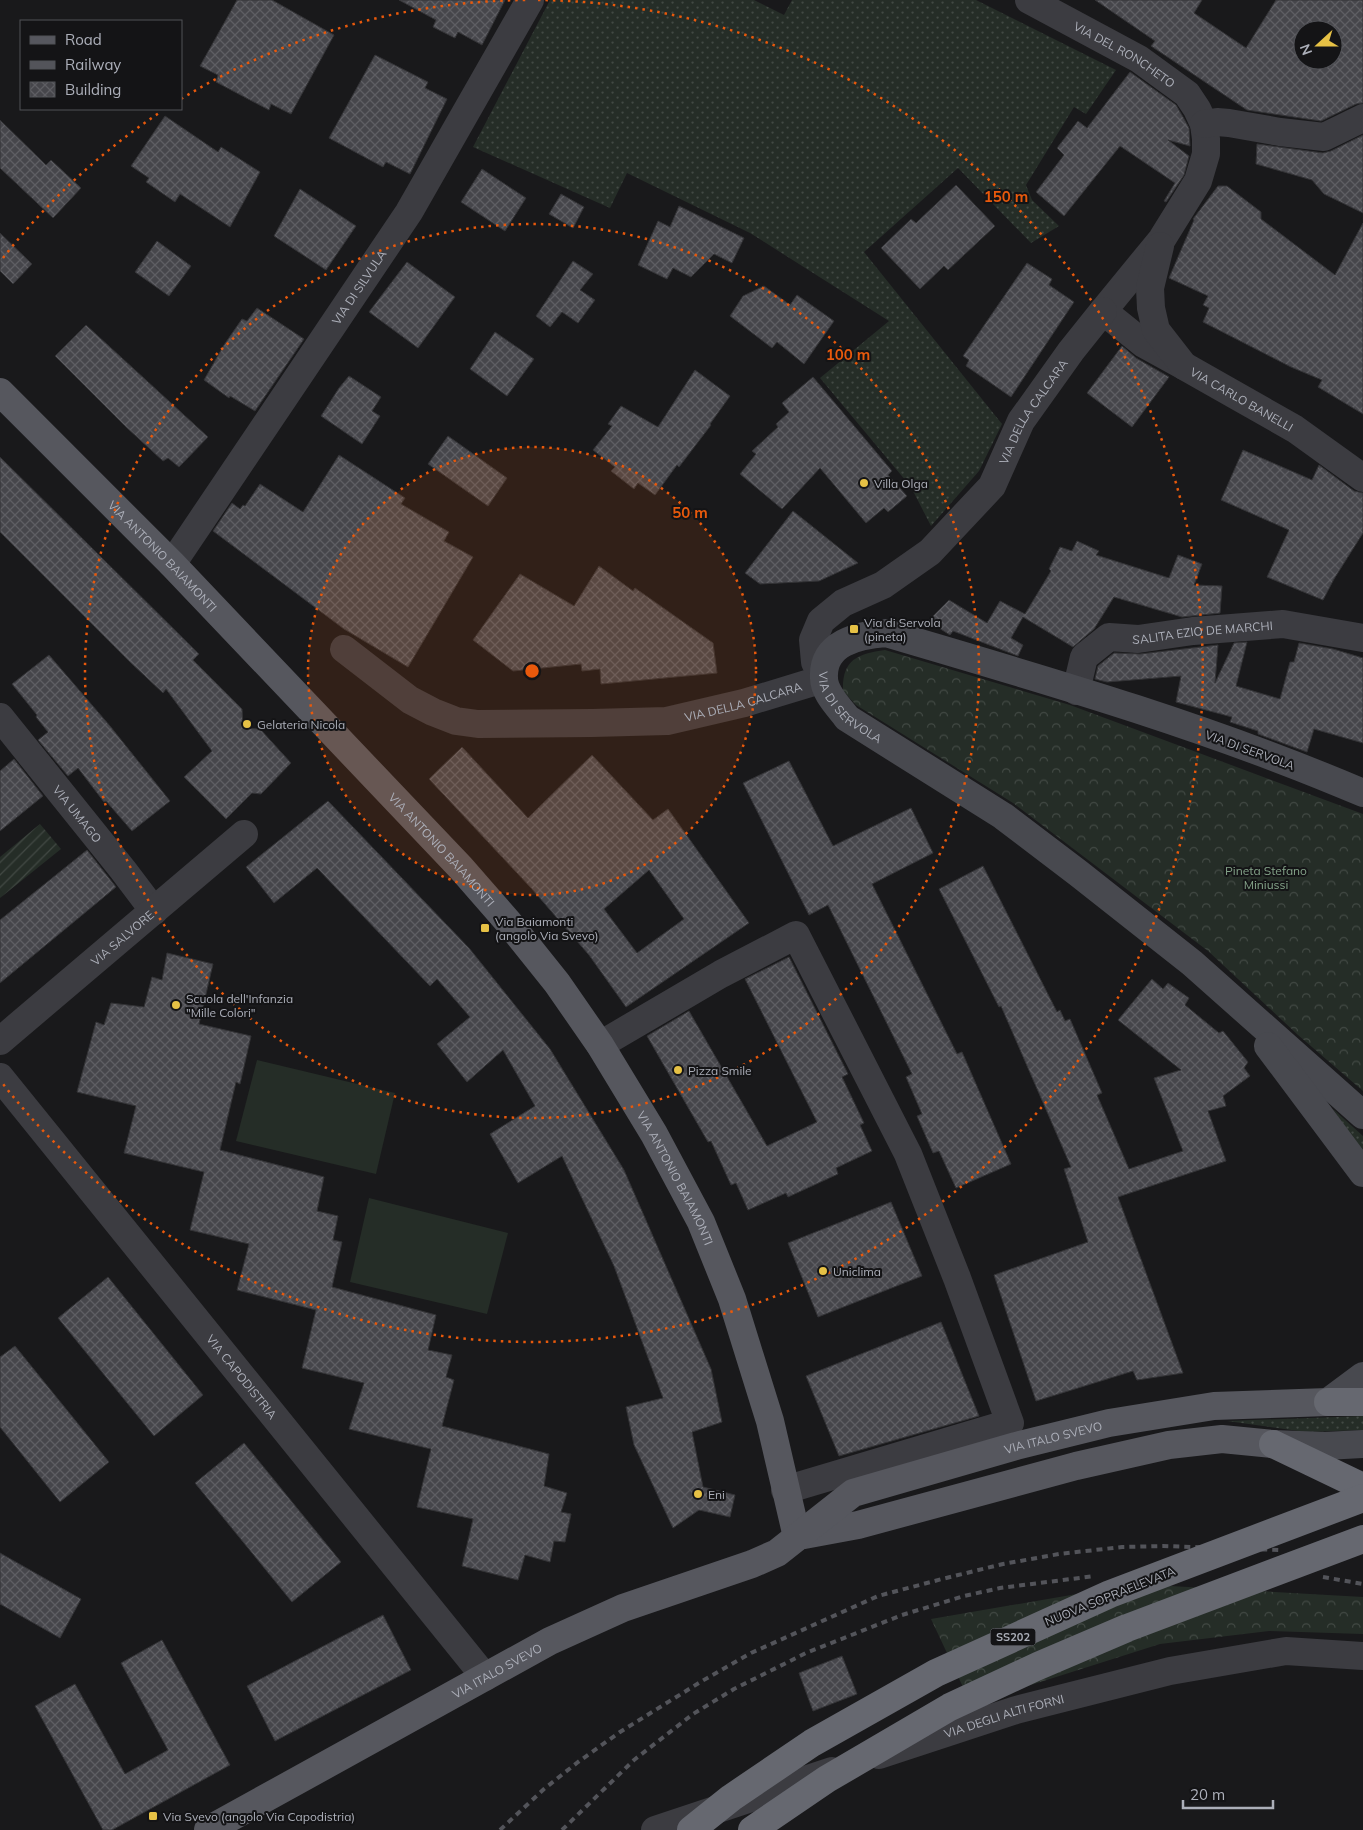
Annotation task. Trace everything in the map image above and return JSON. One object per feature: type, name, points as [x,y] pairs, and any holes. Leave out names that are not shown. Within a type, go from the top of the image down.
[{"type":"highway","points":[[1328,1402],[1363,1402]]},
{"type":"highway","points":[[1273,1444],[1352,1482]]},
{"type":"highway","name":"NUOVA SOPRAELEVATA","points":[[691,1830],[731,1798],[812,1743],[936,1673],[1110,1594],[1363,1498]]},
{"type":"highway","points":[[752,1830],[827,1779],[950,1707],[1038,1666],[1127,1628],[1363,1539]]},
{"type":"main road","name":"VIA ANTONIO BAIAMONTI","points":[[0,392],[172,564],[467,875],[509,923],[557,983],[600,1045],[654,1134],[701,1222],[732,1299],[770,1421],[797,1537]]},
{"type":"main road","name":"VIA DI SERVOLA","points":[[1363,793],[1237,744],[1076,691],[886,634],[864,635],[842,643],[827,659],[823,679],[831,697],[847,718],[1003,816],[1086,879],[1231,996],[1363,1115]]},
{"type":"main road","name":"VIA DI SERVOLA","points":[[1231,996],[1363,1173]]},
{"type":"main road","points":[[1328,1402],[1363,1376]]},
{"type":"main road","name":"VIA ITALO SVEVO","points":[[208,1830],[550,1641],[622,1608],[752,1564],[776,1552],[853,1493],[1016,1446],[1109,1424],[1214,1406],[1328,1402]]},
{"type":"main road","name":"VIA ITALO SVEVO","points":[[797,1537],[858,1525],[1076,1466],[1168,1445],[1222,1440],[1273,1444]]},
{"type":"main road","points":[[1273,1444],[1326,1446],[1363,1444]]},
{"type":"street","name":"VIA DI SILVULA","points":[[172,564],[409,212],[530,0]]},
{"type":"street","name":"VIA DEL RONCHETO","points":[[1029,0],[1139,59],[1187,94],[1204,124]]},
{"type":"street","points":[[1204,124],[1229,122],[1280,132],[1324,137],[1363,118]]},
{"type":"street","name":"VIA DELLA CALCARA","points":[[344,649],[410,700],[456,721],[478,724],[667,721],[744,703],[823,679],[815,662],[814,640],[820,621],[843,603],[883,585],[930,552],[992,486],[1021,421],[1071,351],[1162,239],[1198,181],[1206,154],[1204,124]]},
{"type":"street","name":"VIA CARLO BANELLI","points":[[1162,239],[1150,288],[1151,308],[1156,330],[1184,366],[1295,429],[1363,478]]},
{"type":"street","points":[[1103,311],[1144,344],[1184,366]]},
{"type":"street","name":"SALITA EZIO DE MARCHI","points":[[1076,691],[1084,657],[1109,637],[1138,640],[1193,631],[1283,624],[1363,638]]},
{"type":"street","name":"VIA UMAGO","points":[[0,716],[154,911]]},
{"type":"street","name":"VIA SALVORE","points":[[0,1041],[244,834]]},
{"type":"street","points":[[600,1045],[721,974],[796,935],[908,1154],[957,1278],[1010,1423],[786,1490]]},
{"type":"street","name":"VIA CAPODISTRIA","points":[[0,1077],[485,1677]]},
{"type":"street","name":"VIA DEGLI ALTI FORNI","points":[[655,1830],[1016,1710],[1170,1671],[1286,1651],[1363,1656]]},
{"type":"green space","points":[[550,0],[754,0],[784,15],[792,0],[976,0],[1116,70],[1086,114],[1074,107],[1026,185],[1032,200],[1059,226],[1031,243],[958,168],[864,252],[1002,424],[979,471],[931,526],[911,487],[820,378],[889,321],[750,233],[627,173],[610,208],[473,147]]},
{"type":"green space","name":"Pineta Stefano Miniussi","points":[[885,650],[1070,705],[1363,814],[1363,1091],[1298,1035],[1208,951],[1013,803],[856,705],[843,691],[843,681],[848,665],[853,660],[866,654]]},
{"type":"green space","points":[[40,824],[61,849],[0,898],[0,857]]},
{"type":"green space","points":[[257,1060],[395,1093],[376,1174],[236,1141]]},
{"type":"green space","points":[[1333,1109],[1363,1136],[1363,1154]]},
{"type":"green space","points":[[369,1198],[508,1233],[487,1314],[350,1282]]},
{"type":"green space","points":[[1363,1416],[1363,1430],[1306,1432],[1227,1421]]},
{"type":"green space","points":[[1135,1584],[1363,1597],[1363,1634],[1269,1631],[1160,1644],[971,1704],[931,1619]]},
{"type":"building","points":[[237,0],[272,0],[334,35],[291,114],[271,104],[269,110],[216,82],[218,75],[200,66]]},
{"type":"building","points":[[399,0],[505,0],[482,45],[458,32],[455,38],[433,27],[436,20]]},
{"type":"building","points":[[1095,0],[1202,0],[1194,13],[1246,48],[1276,0],[1363,0],[1363,103],[1356,104],[1321,121],[1247,110],[1151,46],[1155,41]]},
{"type":"building","points":[[375,55],[428,82],[425,88],[447,99],[410,174],[386,162],[383,167],[329,138]]},
{"type":"building","points":[[1130,72],[1176,105],[1189,128],[1190,146],[1168,140],[1189,156],[1184,175],[1166,202],[1164,201],[1175,183],[1120,146],[1064,216],[1036,192],[1064,155],[1057,148],[1078,121],[1087,128]]},
{"type":"building","points":[[165,116],[218,152],[221,147],[260,172],[230,227],[180,194],[175,202],[146,182],[149,178],[131,166]]},
{"type":"building","points":[[0,120],[46,165],[51,160],[81,188],[53,218],[0,168]]},
{"type":"building","points":[[1363,135],[1363,213],[1324,194],[1312,180],[1256,164],[1257,144],[1323,153]]},
{"type":"building","points":[[482,169],[526,198],[505,231],[461,202]]},
{"type":"building","points":[[956,185],[995,226],[948,270],[944,266],[920,289],[881,248],[911,219],[916,223]]},
{"type":"building","points":[[1218,186],[1227,186],[1261,212],[1261,219],[1335,275],[1363,223],[1363,414],[1318,387],[1322,380],[1291,367],[1203,322],[1209,308],[1203,305],[1208,296],[1169,278],[1193,219]]},
{"type":"building","points":[[300,189],[356,226],[326,270],[274,236]]},
{"type":"building","points":[[561,194],[584,207],[573,228],[549,214]]},
{"type":"building","points":[[679,206],[744,238],[732,263],[714,254],[691,277],[673,268],[667,279],[638,265],[658,221],[670,227]]},
{"type":"building","points":[[0,233],[32,264],[13,284],[0,271]]},
{"type":"building","points":[[157,241],[191,266],[169,296],[135,272]]},
{"type":"building","points":[[573,261],[593,274],[580,290],[595,300],[578,323],[562,312],[550,327],[536,316]]},
{"type":"building","points":[[407,262],[455,297],[418,348],[369,312]]},
{"type":"building","points":[[1027,263],[1052,279],[1049,285],[1074,302],[1011,397],[966,366],[969,360],[963,356]]},
{"type":"building","points":[[764,286],[790,305],[797,295],[834,321],[804,364],[777,342],[772,348],[730,316],[743,296]]},
{"type":"building","points":[[257,308],[304,339],[255,411],[230,396],[229,398],[204,380],[224,345],[242,319],[247,321]]},
{"type":"building","points":[[86,325],[208,437],[179,467],[168,458],[163,461],[55,356]]},
{"type":"building","points":[[495,332],[534,359],[507,396],[470,369]]},
{"type":"building","points":[[1122,346],[1136,358],[1169,377],[1132,427],[1087,393]]},
{"type":"building","points":[[695,370],[730,396],[711,425],[679,467],[677,465],[655,495],[638,483],[634,489],[611,471],[615,467],[593,450],[612,426],[608,424],[621,406],[658,427]]},
{"type":"building","points":[[349,376],[381,397],[372,411],[380,416],[362,444],[321,416]]},
{"type":"building","points":[[813,377],[892,471],[888,475],[907,496],[888,512],[884,508],[866,523],[820,468],[782,509],[740,474],[756,454],[752,451],[778,427],[776,424],[789,412],[782,403]]},
{"type":"building","points":[[448,436],[507,478],[488,506],[428,464]]},
{"type":"building","points":[[1243,450],[1312,480],[1319,465],[1354,491],[1363,493],[1363,533],[1323,600],[1267,577],[1289,530],[1221,500]]},
{"type":"building","points":[[339,455],[405,498],[401,504],[449,532],[444,541],[473,557],[408,667],[344,629],[213,531],[232,503],[240,509],[243,505],[245,506],[260,484],[303,512]]},
{"type":"building","points":[[0,457],[199,654],[193,660],[242,709],[243,728],[260,729],[291,763],[261,794],[252,793],[226,819],[184,777],[212,751],[166,689],[163,693],[129,661],[0,532]]},
{"type":"building","points":[[793,511],[858,563],[819,581],[760,584],[745,573]]},
{"type":"building","points":[[1077,541],[1099,551],[1096,555],[1169,578],[1178,555],[1202,564],[1194,585],[1222,586],[1220,613],[1182,617],[1114,597],[1094,629],[1073,647],[1023,617],[1011,638],[1023,645],[1018,656],[953,631],[950,635],[928,621],[949,600],[987,623],[1000,601],[1025,614],[1051,571],[1049,569],[1060,547],[1072,551]]},
{"type":"building","points":[[599,566],[633,591],[635,588],[713,643],[717,673],[601,684],[600,669],[582,671],[581,664],[513,671],[473,640],[520,574],[574,606]]},
{"type":"building","points":[[1247,642],[1236,686],[1280,699],[1290,662],[1294,662],[1299,643],[1333,649],[1363,658],[1363,743],[1314,729],[1307,752],[1258,734],[1258,731],[1230,722],[1232,717],[1176,702],[1181,676],[1107,682],[1095,679],[1098,666],[1114,653],[1140,654],[1218,645],[1215,683],[1234,643]]},
{"type":"building","points":[[49,655],[110,726],[170,801],[132,831],[106,801],[104,802],[78,768],[68,776],[38,740],[48,732],[12,684]]},
{"type":"building","points":[[462,747],[528,818],[592,755],[653,820],[668,809],[749,923],[626,1007],[589,955],[532,889],[429,779]],"holes":[[[649,870],[684,919],[637,953],[604,909]]]},
{"type":"building","points":[[14,759],[43,796],[0,831],[0,771]]},
{"type":"building","points":[[789,761],[833,846],[911,808],[933,853],[872,884],[957,1054],[962,1052],[1011,1164],[956,1188],[939,1151],[933,1153],[917,1116],[922,1114],[906,1077],[912,1074],[828,905],[809,915],[743,783]]},
{"type":"building","points":[[328,801],[469,948],[550,1049],[624,1170],[711,1369],[722,1422],[692,1432],[703,1487],[735,1495],[730,1517],[699,1510],[673,1528],[634,1445],[626,1407],[663,1398],[614,1266],[562,1156],[518,1183],[490,1134],[535,1106],[503,1050],[467,1082],[437,1044],[470,1017],[437,979],[430,986],[317,868],[274,903],[246,867]]},
{"type":"building","points":[[87,850],[116,887],[0,983],[0,920]]},
{"type":"building","points":[[983,866],[1057,1012],[1060,1010],[1065,1021],[1070,1019],[1102,1093],[1097,1095],[1129,1169],[1183,1151],[1154,1078],[1181,1070],[1118,1020],[1152,979],[1163,989],[1168,983],[1189,998],[1185,1005],[1219,1033],[1223,1031],[1248,1062],[1244,1068],[1250,1076],[1223,1096],[1226,1106],[1208,1111],[1226,1161],[1118,1197],[1183,1373],[1137,1380],[1133,1371],[1036,1401],[994,1275],[1088,1242],[1064,1169],[1071,1167],[1001,1006],[999,1007],[939,889]]},
{"type":"building","points":[[167,953],[213,964],[199,1024],[251,1036],[240,1084],[236,1082],[220,1150],[324,1177],[317,1211],[338,1216],[333,1240],[342,1242],[332,1287],[436,1315],[428,1350],[452,1355],[446,1377],[454,1380],[442,1426],[549,1454],[544,1486],[567,1493],[561,1512],[571,1514],[565,1542],[554,1541],[550,1562],[525,1555],[518,1580],[462,1566],[473,1519],[417,1507],[431,1449],[349,1429],[364,1383],[302,1368],[316,1310],[237,1290],[249,1244],[190,1230],[204,1172],[124,1153],[136,1106],[77,1092],[96,1022],[104,1025],[111,1003],[144,1007],[152,977],[162,980]]},
{"type":"building","points":[[789,957],[848,1074],[842,1077],[864,1123],[860,1125],[872,1151],[836,1168],[838,1174],[788,1197],[786,1193],[748,1210],[736,1183],[731,1185],[711,1141],[708,1142],[647,1036],[689,1011],[767,1146],[817,1122],[745,979]]},
{"type":"building","points":[[891,1202],[922,1276],[818,1317],[788,1243]]},
{"type":"building","points":[[108,1277],[203,1395],[154,1436],[58,1318]]},
{"type":"building","points":[[941,1322],[979,1416],[839,1456],[806,1376]]},
{"type":"building","points":[[15,1346],[109,1462],[60,1502],[0,1427],[0,1357]]},
{"type":"building","points":[[244,1443],[341,1562],[292,1602],[195,1483]]},
{"type":"building","points":[[0,1553],[81,1599],[60,1638],[0,1604]]},
{"type":"building","points":[[383,1615],[411,1670],[275,1741],[247,1686]]},
{"type":"building","points":[[162,1640],[230,1765],[112,1830],[103,1830],[35,1706],[75,1684],[125,1774],[168,1750],[121,1663]]},
{"type":"building","points":[[842,1656],[857,1694],[813,1711],[799,1673]]},
{"type":"railway","points":[[500,1830],[544,1789],[578,1762],[620,1732],[702,1681],[751,1653],[878,1596],[1003,1564],[1059,1554],[1122,1547],[1163,1546],[1279,1550]]},
{"type":"railway","points":[[562,1830],[634,1760],[693,1714],[734,1689],[806,1653],[902,1615],[964,1596],[1000,1588],[1095,1576]]},
{"type":"railway","points":[[1323,1577],[1363,1584]]},
{"type":"place","name":"Villa Olga","points":[[864,483]]},
{"type":"place","name":"Via di Servola (pineta)","points":[[854,629]]},
{"type":"place","name":"Gelateria Nicola","points":[[247,724]]},
{"type":"place","name":"Via Baiamonti (angolo Via Svevo)","points":[[485,928]]},
{"type":"place","name":"Scuola dell'Infanzia \"Mille Colori\"","points":[[176,1005]]},
{"type":"place","name":"Pizza Smile","points":[[678,1070]]},
{"type":"place","name":"Uniclima","points":[[823,1271]]},
{"type":"place","name":"Eni","points":[[698,1494]]},
{"type":"place","name":"Via Svevo (angolo Via Capodistria)","points":[[153,1816]]}]
